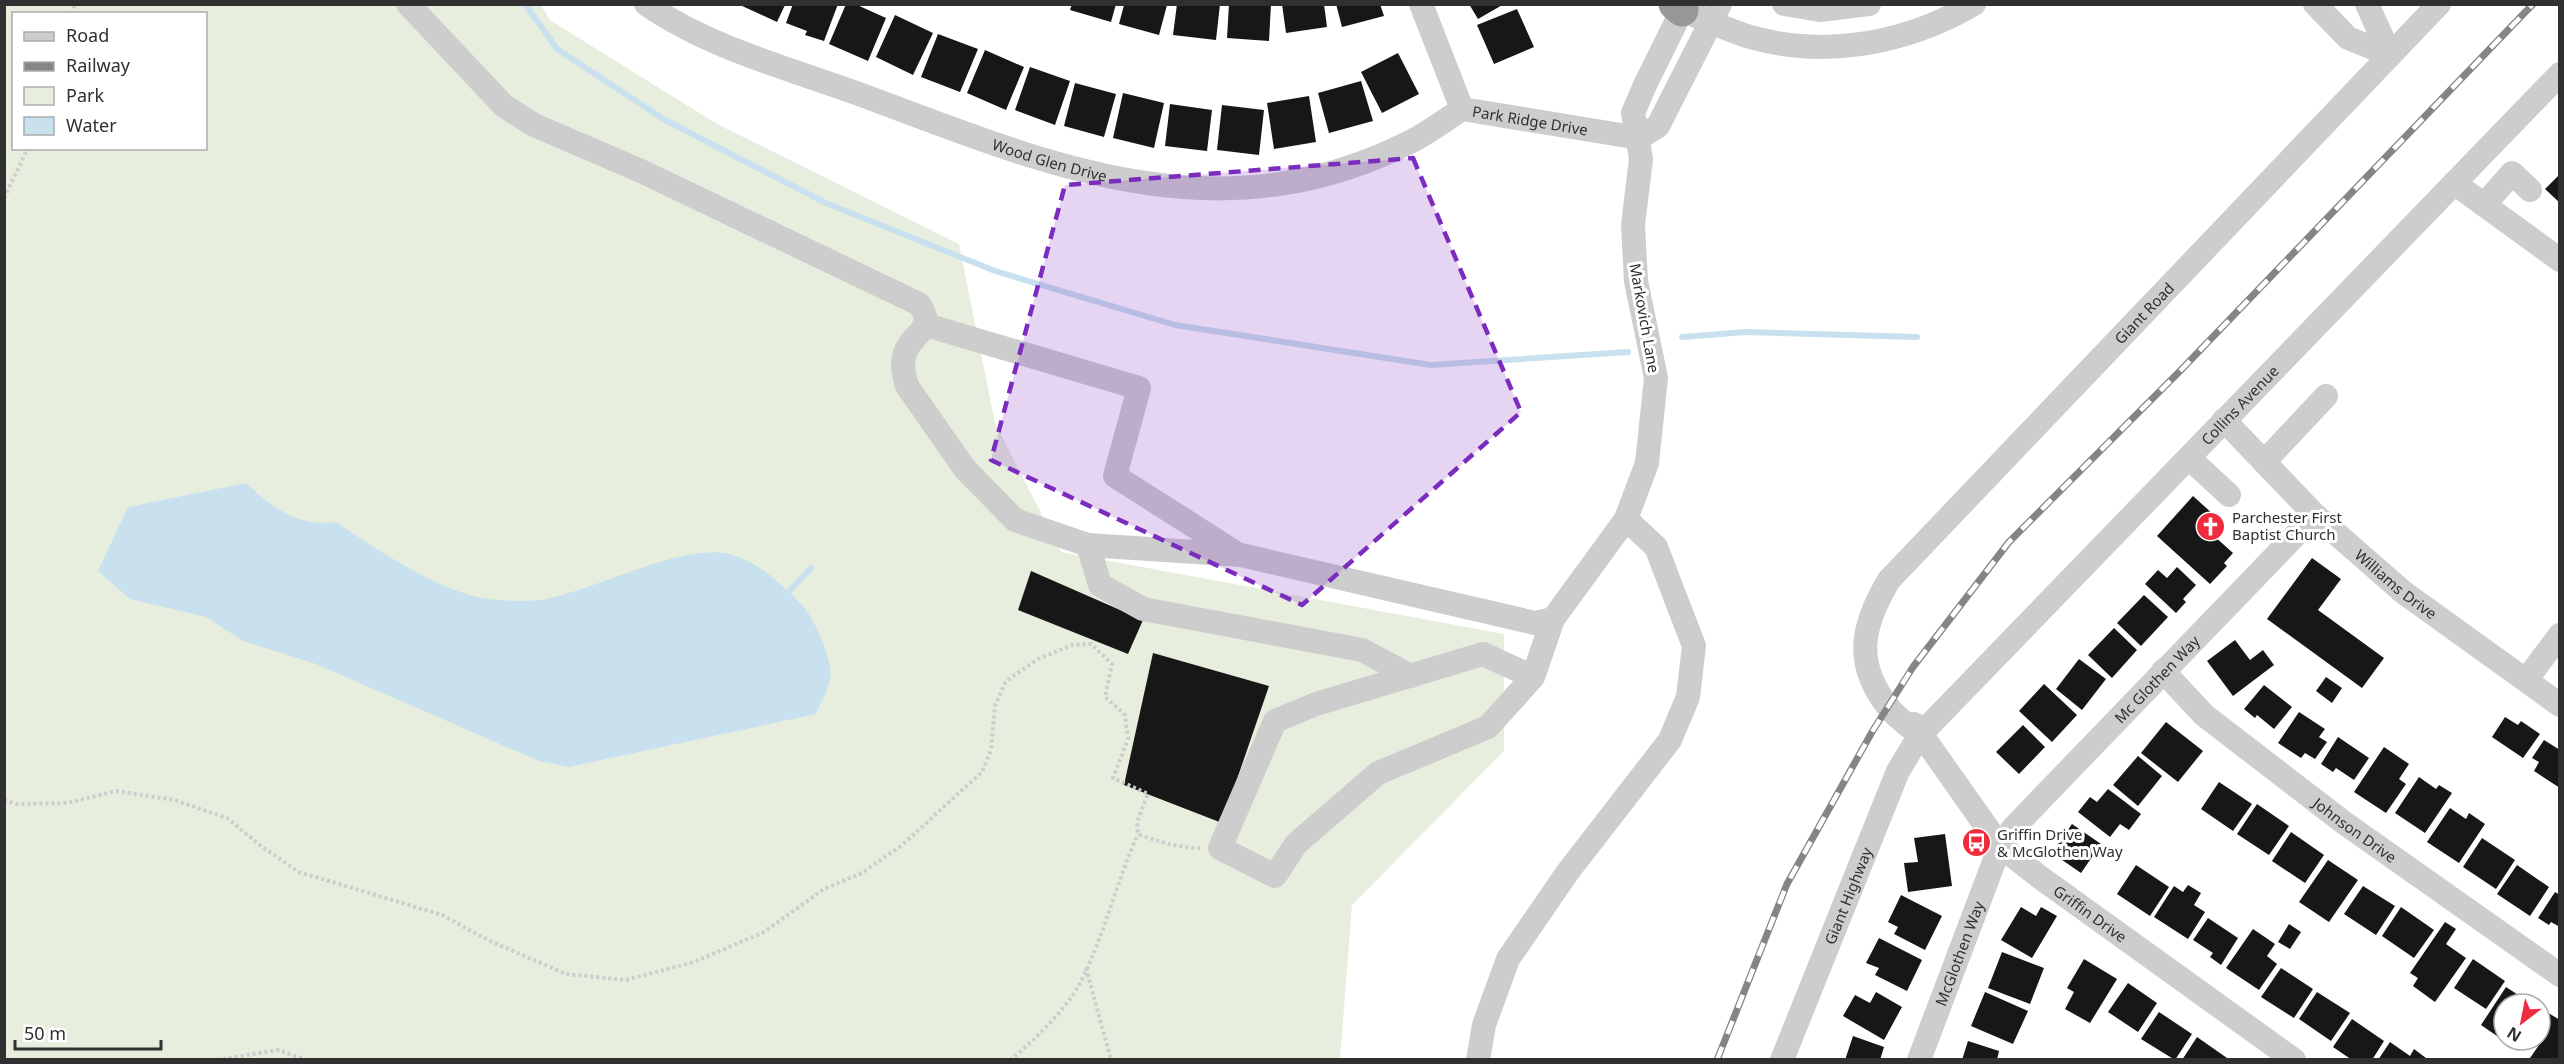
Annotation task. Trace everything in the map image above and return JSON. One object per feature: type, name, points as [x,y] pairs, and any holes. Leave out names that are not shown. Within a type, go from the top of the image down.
[{"type":"street","points":[[408,4],[495,98],[524,118],[652,176],[919,304],[926,317],[926,325],[905,353],[903,371],[907,386],[965,469],[1015,520],[1088,545],[1241,555],[1535,623],[1553,619]]},
{"type":"street","name":"Wood Glen Drive","points":[[646,4],[705,37],[1023,155],[1127,181],[1206,190],[1277,186],[1340,171],[1402,145],[1462,110]]},
{"type":"street","name":"Park Ridge Drive","points":[[1421,4],[1462,110],[1639,138]]},
{"type":"street","points":[[1784,4],[1820,10],[1869,4]]},
{"type":"street","name":"Markovich Lane","points":[[1533,677],[1553,619],[1626,519],[1647,463],[1656,378],[1636,281],[1633,243],[1641,159],[1633,113],[1694,9],[1746,36],[1790,45],[1830,48],[1890,39],[1933,26],[1974,4]]},
{"type":"street","points":[[2315,4],[2348,38],[2390,55]]},
{"type":"street","points":[[2367,4],[2390,55]]},
{"type":"street","name":"Giant Road","points":[[1920,735],[1889,708],[1871,677],[1863,651],[1872,609],[1889,580],[2439,4]]},
{"type":"street","name":"Collins Avenue","points":[[1920,735],[2559,74]]},
{"type":"street","points":[[2484,205],[2512,173],[2530,190]]},
{"type":"street","points":[[2454,183],[2559,261]]},
{"type":"street","points":[[926,325],[1139,388],[1115,476],[1241,555]]},
{"type":"street","points":[[2264,462],[2326,396]]},
{"type":"street","name":"Williams Drive","points":[[2224,420],[2315,515],[2403,592],[2559,705]]},
{"type":"street","points":[[2189,458],[2229,495]]},
{"type":"street","name":"Mc Glothen Way","points":[[2000,846],[2015,826],[2315,515]]},
{"type":"street","points":[[1478,1059],[1484,1025],[1508,959],[1567,873],[1671,740],[1688,697],[1694,646],[1656,547],[1626,519]]},
{"type":"street","points":[[1088,545],[1100,585],[1143,609],[1362,650],[1411,676]]},
{"type":"street","points":[[2526,681],[2559,634]]},
{"type":"street","points":[[1483,654],[1533,677],[1488,727],[1378,773],[1296,844],[1275,876],[1220,848],[1275,721],[1316,704],[1411,676],[1483,654]]},
{"type":"street","name":"Johnson Drive","points":[[2163,671],[2204,715],[2334,815],[2559,975]]},
{"type":"street","name":"Griffin Drive","points":[[1920,735],[2000,846],[2041,878],[2294,1059]]},
{"type":"street","name":"Giant Highway","points":[[1782,1059],[1898,771],[1920,735]]},
{"type":"street","name":"McGlothen Way","points":[[1919,1059],[2000,846]]},
{"type":"path","points":[[4,198],[27,150]]},
{"type":"path","points":[[4,800],[16,804],[67,803],[116,791],[174,800],[227,818],[261,846],[299,872],[442,915],[488,940],[566,974],[626,980],[694,962],[764,932],[824,889],[862,873],[901,846],[982,772],[991,750],[995,706],[1006,681],[1038,659],[1072,645],[1091,644],[1112,663],[1106,697],[1125,715],[1128,740],[1113,778],[1148,794],[1137,822],[1138,834],[1120,874],[1099,938],[1078,987],[1032,1043],[1010,1059]]},
{"type":"path","points":[[1138,834],[1186,848],[1220,848]]},
{"type":"path","points":[[1086,968],[1111,1059]]},
{"type":"path","points":[[217,1059],[278,1050],[306,1059]]},
{"type":"highlighted area","points":[[1413,158],[1521,412],[1302,605],[991,460],[1065,185]]},
{"type":"green space","points":[[5,5],[541,5],[550,20],[717,124],[959,244],[995,423],[1061,552],[1504,634],[1504,751],[1352,905],[1340,1059],[5,1060]]},
{"type":"water","points":[[246,483],[286,514],[309,522],[336,522],[389,557],[430,579],[470,595],[489,599],[539,600],[560,596],[662,561],[709,552],[729,554],[750,562],[769,574],[802,605],[818,630],[826,651],[830,672],[828,688],[816,714],[569,767],[539,761],[316,664],[243,641],[206,617],[130,599],[98,571],[128,507]]},
{"type":"building","points":[[793,4],[838,4],[824,41],[805,35],[807,31],[786,23]]},
{"type":"building","points":[[846,4],[855,4],[886,18],[868,61],[829,44]]},
{"type":"building","points":[[1072,4],[1116,4],[1111,22],[1070,10]]},
{"type":"building","points":[[1177,4],[1220,4],[1216,40],[1173,35]]},
{"type":"building","points":[[1229,4],[1271,4],[1269,41],[1227,38]]},
{"type":"building","points":[[1282,4],[1324,4],[1327,27],[1286,33]]},
{"type":"building","points":[[1336,4],[1380,4],[1384,16],[1342,27]]},
{"type":"building","points":[[1469,4],[1504,4],[1478,19]]},
{"type":"building","points":[[740,5],[785,5],[777,22]]},
{"type":"building","points":[[1124,5],[1167,5],[1159,35],[1119,24]]},
{"type":"building","points":[[1517,9],[1534,47],[1494,64],[1477,25]]},
{"type":"building","points":[[895,15],[933,33],[913,75],[876,57]]},
{"type":"building","points":[[938,34],[978,49],[960,92],[921,77]]},
{"type":"building","points":[[985,50],[1024,67],[1006,110],[967,93]]},
{"type":"building","points":[[1398,53],[1419,94],[1382,113],[1361,72]]},
{"type":"building","points":[[1030,67],[1070,81],[1055,125],[1015,110]]},
{"type":"building","points":[[1361,81],[1373,121],[1329,133],[1318,93]]},
{"type":"building","points":[[1075,83],[1116,94],[1104,137],[1064,126]]},
{"type":"building","points":[[1123,93],[1164,103],[1154,148],[1113,138]]},
{"type":"building","points":[[1309,96],[1316,142],[1274,149],[1267,103]]},
{"type":"building","points":[[1170,104],[1212,110],[1207,151],[1165,146]]},
{"type":"building","points":[[1222,105],[1264,110],[1259,155],[1217,150]]},
{"type":"building","points":[[2560,174],[2560,203],[2545,189]]},
{"type":"building","points":[[2193,496],[2214,515],[2203,526],[2233,553],[2224,563],[2227,566],[2210,584],[2157,536]]},
{"type":"building","points":[[2312,558],[2341,579],[2318,610],[2384,658],[2362,688],[2267,619]]},
{"type":"building","points":[[2177,567],[2196,585],[2183,599],[2186,602],[2176,613],[2145,584],[2158,570],[2167,578]]},
{"type":"building","points":[[1031,571],[1143,620],[1128,654],[1018,610]]},
{"type":"building","points":[[2144,595],[2168,617],[2141,646],[2117,623]]},
{"type":"building","points":[[2114,628],[2137,650],[2112,678],[2088,655]]},
{"type":"building","points":[[2235,640],[2250,660],[2263,650],[2274,665],[2233,696],[2207,661]]},
{"type":"building","points":[[1153,653],[1269,686],[1222,823],[1124,785]]},
{"type":"building","points":[[2079,659],[2106,679],[2082,710],[2056,689]]},
{"type":"building","points":[[2326,677],[2342,688],[2332,703],[2316,691]]},
{"type":"building","points":[[2044,684],[2077,715],[2052,742],[2019,711]]},
{"type":"building","points":[[2264,685],[2292,707],[2274,729],[2257,715],[2255,718],[2244,709]]},
{"type":"building","points":[[2299,712],[2325,729],[2319,737],[2327,742],[2315,759],[2305,753],[2301,758],[2278,743]]},
{"type":"building","points":[[2505,717],[2518,725],[2521,721],[2540,734],[2523,758],[2492,737]]},
{"type":"building","points":[[2166,722],[2203,751],[2178,782],[2141,753]]},
{"type":"building","points":[[2023,725],[2045,747],[2019,774],[1996,752]]},
{"type":"building","points":[[2338,737],[2369,758],[2354,780],[2336,768],[2333,772],[2321,764]]},
{"type":"building","points":[[2544,740],[2560,750],[2560,788],[2534,771],[2539,762],[2532,758]]},
{"type":"building","points":[[2384,747],[2409,764],[2399,779],[2406,784],[2386,813],[2354,792]]},
{"type":"building","points":[[2138,756],[2162,776],[2138,806],[2113,785]]},
{"type":"building","points":[[2419,777],[2436,789],[2439,785],[2452,793],[2425,833],[2395,813]]},
{"type":"building","points":[[2219,782],[2252,804],[2233,831],[2201,809]]},
{"type":"building","points":[[2108,789],[2141,814],[2129,830],[2120,824],[2110,837],[2078,812],[2090,797],[2097,802]]},
{"type":"building","points":[[2257,804],[2289,826],[2269,855],[2237,834]]},
{"type":"building","points":[[2450,808],[2466,819],[2469,813],[2485,824],[2459,863],[2427,842]]},
{"type":"building","points":[[2072,824],[2101,844],[2081,873],[2052,853]]},
{"type":"building","points":[[2291,832],[2324,855],[2305,883],[2272,861]]},
{"type":"building","points":[[1945,834],[1952,886],[1908,892],[1904,863],[1918,862],[1914,838]]},
{"type":"building","points":[[2482,838],[2515,860],[2496,889],[2463,867]]},
{"type":"building","points":[[2328,860],[2358,880],[2329,922],[2299,902]]},
{"type":"building","points":[[2136,865],[2169,887],[2150,916],[2117,894]]},
{"type":"building","points":[[2517,865],[2549,887],[2530,916],[2497,894]]},
{"type":"building","points":[[2188,885],[2201,893],[2194,905],[2205,912],[2188,939],[2154,917],[2174,886],[2183,892]]},
{"type":"building","points":[[2363,886],[2395,906],[2376,935],[2344,914]]},
{"type":"building","points":[[2555,892],[2560,895],[2560,927],[2551,922],[2549,925],[2538,918]]},
{"type":"building","points":[[1901,895],[1942,916],[1925,950],[1894,934],[1898,927],[1888,922]]},
{"type":"building","points":[[2021,907],[2036,916],[2041,907],[2057,916],[2032,958],[2001,940]]},
{"type":"building","points":[[2401,907],[2434,930],[2414,958],[2382,936]]},
{"type":"building","points":[[2208,918],[2238,938],[2221,965],[2210,957],[2213,953],[2193,940]]},
{"type":"building","points":[[2445,922],[2456,929],[2446,944],[2466,958],[2435,1002],[2413,986],[2418,978],[2410,973]]},
{"type":"building","points":[[2289,924],[2301,932],[2290,949],[2278,942]]},
{"type":"building","points":[[2253,929],[2275,944],[2267,956],[2277,964],[2259,990],[2226,968]]},
{"type":"building","points":[[1879,938],[1922,960],[1907,991],[1875,975],[1879,968],[1866,963]]},
{"type":"building","points":[[2002,952],[2044,968],[2030,1004],[1988,988]]},
{"type":"building","points":[[2084,959],[2117,979],[2090,1023],[2065,1009],[2074,992],[2067,988]]},
{"type":"building","points":[[2473,959],[2505,981],[2498,992],[2492,992],[2492,1000],[2486,1009],[2454,988]]},
{"type":"building","points":[[2281,968],[2313,989],[2294,1018],[2261,997]]},
{"type":"building","points":[[2128,983],[2157,1003],[2138,1032],[2108,1012]]},
{"type":"building","points":[[2506,987],[2514,992],[2503,992]]},
{"type":"building","points":[[1876,992],[1902,1007],[1884,1040],[1843,1016],[1855,995],[1870,1003]]},
{"type":"building","points":[[1985,992],[2028,1011],[2013,1044],[1971,1026]]},
{"type":"building","points":[[2317,992],[2350,1013],[2331,1041],[2299,1019]]},
{"type":"building","points":[[2492,1008],[2492,1033],[2481,1025]]},
{"type":"building","points":[[2159,1012],[2192,1034],[2175,1060],[2141,1039]]},
{"type":"building","points":[[2552,1015],[2560,1020],[2560,1058],[2531,1060],[2534,1052],[2552,1052]]},
{"type":"building","points":[[2352,1019],[2384,1041],[2372,1060],[2352,1060],[2333,1047]]},
{"type":"building","points":[[1853,1036],[1884,1047],[1880,1060],[1845,1060]]},
{"type":"building","points":[[2197,1037],[2227,1058],[2226,1060],[2182,1060]]},
{"type":"building","points":[[1968,1041],[1999,1051],[1997,1060],[1962,1060]]},
{"type":"building","points":[[2390,1042],[2410,1056],[2414,1049],[2426,1058],[2378,1060]]},
{"type":"waterway","points":[[525,4],[557,49],[665,120],[826,203],[995,271],[1175,325],[1431,365],[1628,352]]},
{"type":"waterway","points":[[1682,337],[1746,332],[1917,337]]},
{"type":"waterway","points":[[784,597],[811,568]]},
{"type":"railway","points":[[1717,1060],[1787,884],[1872,732],[1913,667],[2009,542],[2181,370],[2533,4]]},
{"type":"place","name":"Parchester First Baptist Church","points":[[2211,526]]},
{"type":"place","name":"Griffin Drive & McGlothen Way","points":[[1976,843]]}]
